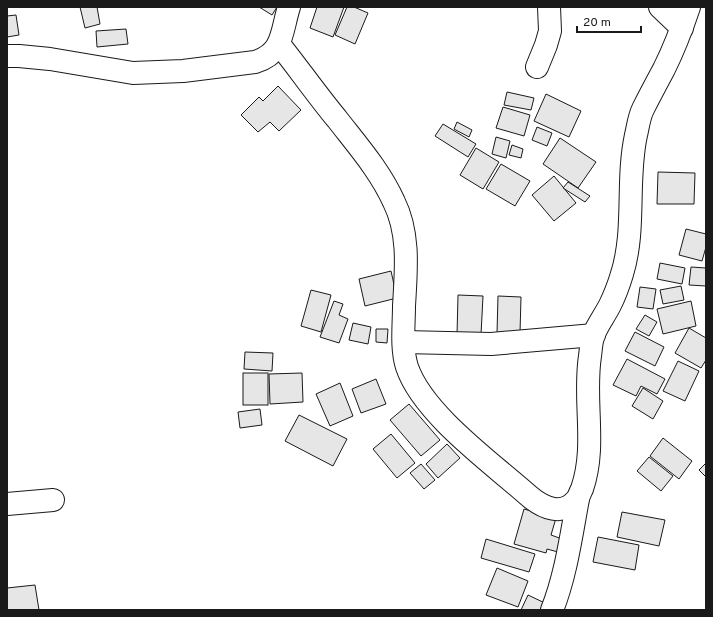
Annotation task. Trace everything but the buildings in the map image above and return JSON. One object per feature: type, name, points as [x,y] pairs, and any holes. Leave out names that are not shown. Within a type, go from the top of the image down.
[{"type":"street","points":[[7,56],[50,59],[133,73],[183,71],[255,62],[265,59],[279,44],[289,7]]},
{"type":"street","points":[[537,67],[550,31],[549,7]]},
{"type":"street","points":[[660,7],[682,28]]},
{"type":"street","points":[[552,610],[558,594],[567,558],[578,499],[588,471],[590,448],[587,385],[589,359],[594,335],[611,303],[622,274],[629,245],[631,165],[635,138],[642,111],[666,65],[682,28],[689,7]]},
{"type":"street","points":[[279,44],[369,159],[395,202],[402,223],[406,247],[404,342],[406,362],[414,383],[435,411],[460,436],[533,499],[546,507],[558,510],[567,507],[578,499]]},
{"type":"street","points":[[404,342],[491,344],[594,335]]},
{"type":"street","points":[[7,504],[53,500]]}]
